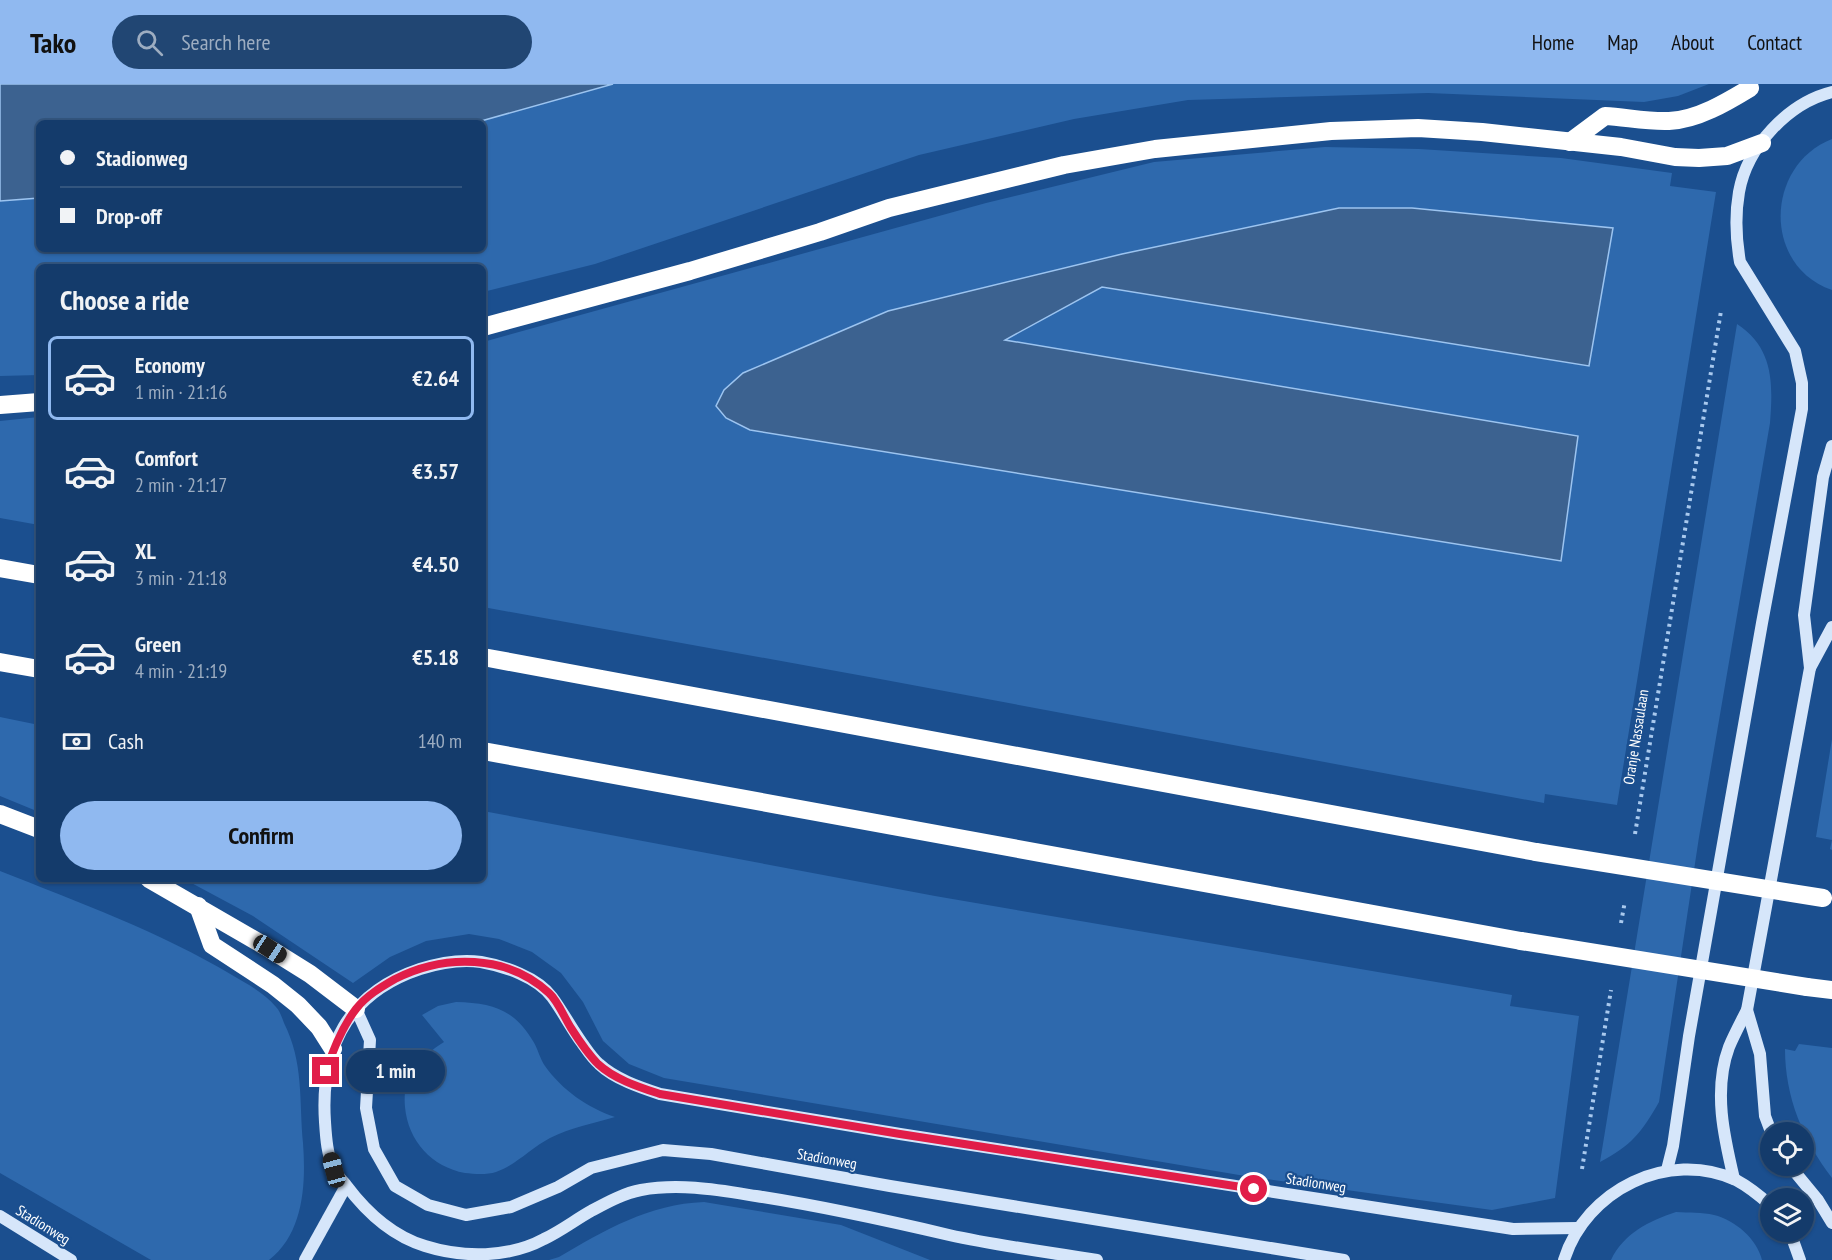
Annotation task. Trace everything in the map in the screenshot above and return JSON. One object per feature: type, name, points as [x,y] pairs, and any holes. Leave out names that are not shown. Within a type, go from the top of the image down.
[{"type":"highway","points":[[1570,142],[1605,116],[1670,121],[1698,114],[1732,99],[1753,86]]},
{"type":"highway","points":[[486,326],[690,271],[889,208],[1096,158],[1155,149],[1331,131],[1418,128],[1482,132],[1621,147],[1675,157],[1727,156],[1762,142]]},
{"type":"highway","points":[[0,405],[36,402]]},
{"type":"highway","points":[[0,568],[36,574]]},
{"type":"highway","points":[[486,658],[1536,852],[1827,898]]},
{"type":"highway","points":[[0,662],[36,668]]},
{"type":"highway","points":[[486,752],[1521,941],[1832,990]]},
{"type":"highway","points":[[0,814],[36,828]]},
{"type":"highway","points":[[154,882],[309,974],[356,1009]]},
{"type":"highway","points":[[198,906],[212,945],[273,985],[298,1005],[319,1027],[333,1049]]},
{"type":"main road","points":[[1667,1170],[1673,1146],[1689,1036],[1762,623],[1802,409],[1802,383],[1798,364],[1788,338],[1740,262],[1737,237],[1739,192],[1748,164],[1762,142],[1779,122],[1797,108],[1832,92]]},
{"type":"main road","points":[[1734,1179],[1725,1138],[1721,1101],[1723,1070],[1729,1048],[1747,1010],[1810,668],[1804,615],[1823,477],[1832,446]]},
{"type":"main road","points":[[1810,668],[1832,627]]},
{"type":"main road","name":"Stadionweg","points":[[1097,1260],[952,1236],[909,1224],[825,1207],[676,1186],[638,1190],[582,1216],[543,1240],[508,1252],[439,1255],[391,1232],[360,1204],[334,1170],[326,1141],[324,1102],[326,1071],[333,1049],[356,1009],[378,989],[405,975],[439,963],[478,961],[518,972],[550,994],[572,1030],[599,1065],[632,1084],[660,1094],[900,1134],[1513,1229],[1578,1228]]},
{"type":"main road","name":"Stadionweg","points":[[356,1009],[370,1040],[366,1108],[374,1149],[395,1186],[428,1205],[466,1215],[511,1207],[558,1187],[591,1168],[663,1150],[711,1154],[902,1188],[1344,1260]]},
{"type":"main road","points":[[1747,1010],[1760,1054],[1765,1116],[1768,1122]]},
{"type":"main road","points":[[1564,1260],[1578,1228],[1599,1204],[1625,1185],[1667,1170],[1687,1169],[1734,1179],[1760,1196]]},
{"type":"main road","points":[[1798,1176],[1818,1200],[1832,1223]]},
{"type":"main road","points":[[305,1260],[346,1186]]},
{"type":"main road","name":"Stadionweg","points":[[0,1216],[70,1260]]},
{"type":"main road","points":[[1794,1242],[1800,1260]]},
{"type":"path","name":"Oranje Nassaulaan","points":[[1634,840],[1721,311]]},
{"type":"path","points":[[1619,934],[1625,899]]},
{"type":"path","points":[[1582,1169],[1612,981]]},
{"type":"shaded area","points":[[0,84],[613,84],[485,120],[36,120],[36,198],[0,201]]},
{"type":"shaded area","points":[[613,84],[1709,84],[1678,96],[1644,102],[1428,93],[1188,100],[1074,119],[919,155],[595,264],[486,291],[486,264],[36,264],[36,375],[0,376],[0,201],[36,198],[36,252],[486,252],[485,120]]},
{"type":"shaded area","points":[[1832,139],[1832,290],[1809,278],[1793,260],[1784,239],[1781,215],[1784,192],[1794,170],[1810,152]]},
{"type":"shaded area","points":[[1325,147],[1419,149],[1561,158],[1672,173],[1670,186],[1716,192],[1617,805],[1545,794],[1544,803],[486,608],[486,341],[986,203],[1154,162]],"holes":[[[1339,208],[1412,208],[1613,228],[1588,366],[1102,287],[1004,340],[1561,561],[751,430],[726,418],[1122,254]]]},
{"type":"shaded area","points":[[1339,208],[1412,208],[1613,228],[1589,366],[1102,287],[1005,340],[1578,436],[1561,561],[750,430],[726,418],[716,406],[724,390],[743,373],[888,311],[1122,254]]},
{"type":"shaded area","points":[[1737,324],[1758,344],[1768,368],[1771,381],[1770,423],[1699,837],[1659,1102],[1635,1137],[1620,1150],[1600,1162]]},
{"type":"shaded area","points":[[36,417],[36,524],[0,518],[0,421]]},
{"type":"shaded area","points":[[0,717],[36,724],[36,811],[0,796]]},
{"type":"shaded area","points":[[1832,739],[1832,840],[1816,837]]},
{"type":"shaded area","points":[[486,812],[935,896],[1512,995],[1510,1006],[1579,1016],[1555,1198],[1492,1210],[1245,1176],[664,1078],[629,1064],[603,1041],[583,1002],[561,973],[532,952],[499,939],[469,934],[426,941],[390,957],[353,983],[253,916],[190,882],[486,882]]},
{"type":"shaded area","points":[[0,871],[118,918],[205,959],[250,985],[267,997],[277,1009],[290,1038],[298,1067],[304,1174],[296,1222],[281,1249],[269,1260],[151,1260],[0,1173]]},
{"type":"shaded area","points":[[456,1002],[491,1006],[510,1015],[526,1030],[545,1066],[559,1083],[585,1103],[615,1117],[558,1134],[510,1165],[492,1173],[465,1173],[453,1170],[432,1158],[411,1131],[405,1107],[406,1086],[414,1068],[420,1061],[444,1042],[422,1015],[438,1006]]},
{"type":"shaded area","points":[[1799,1044],[1832,1048],[1832,1178],[1814,1152],[1814,1122],[1800,1122],[1792,1101],[1785,1049],[1795,1051]]},
{"type":"shaded area","points":[[704,1202],[841,1225],[930,1260],[549,1260],[646,1213]]},
{"type":"shaded area","points":[[1676,1212],[1709,1214],[1730,1221],[1750,1238],[1762,1260],[1611,1260],[1623,1242],[1638,1229]]},
{"type":"route","points":[[326,1071],[333,1049],[356,1009],[378,989],[405,975],[439,963],[478,961],[518,972],[550,994],[572,1030],[599,1065],[632,1084],[660,1094],[1254,1189]]}]
